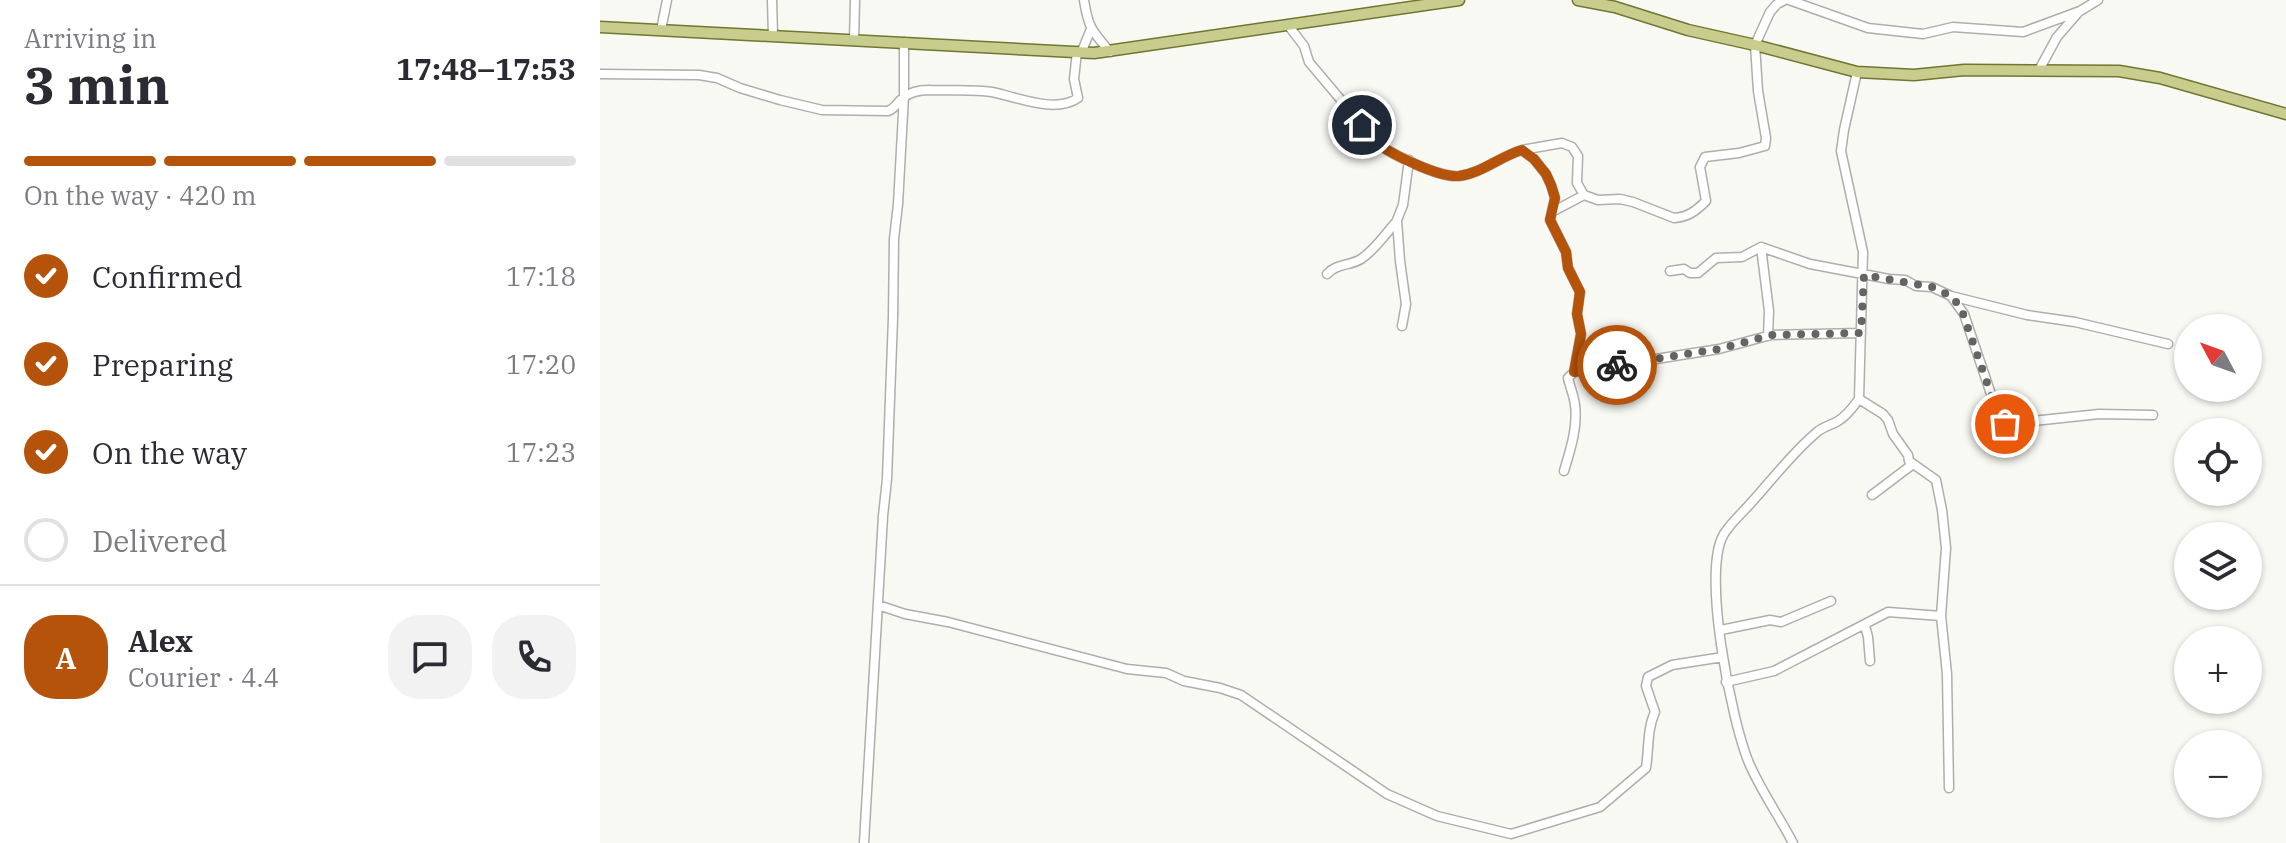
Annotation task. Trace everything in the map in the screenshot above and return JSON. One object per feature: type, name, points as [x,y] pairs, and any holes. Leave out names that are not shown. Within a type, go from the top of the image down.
[{"type":"main road","points":[[600,27],[1110,52],[1459,0]]},
{"type":"main road","points":[[1578,0],[1615,7],[1688,30],[1857,72],[1914,75],[1964,70],[2119,71],[2160,78],[2286,114]]},
{"type":"street","points":[[661,30],[667,0]]},
{"type":"street","points":[[772,0],[773,36]]},
{"type":"street","points":[[854,40],[855,0]]},
{"type":"street","points":[[1084,0],[1087,21],[1110,52]]},
{"type":"street","points":[[1288,25],[1304,46],[1309,62],[1369,136],[1409,160],[1441,174],[1461,176],[1501,161],[1514,152],[1562,143],[1572,147],[1578,156],[1577,183],[1584,195],[1598,200],[1633,202],[1674,218],[1683,218],[1696,212],[1706,201],[1700,167],[1705,157],[1765,146],[1755,45],[1770,12],[1784,0],[1868,28],[1923,34],[1953,27],[2023,32],[2080,11],[2098,0]]},
{"type":"street","points":[[2039,70],[2057,37],[2080,11]]},
{"type":"street","points":[[600,74],[708,76],[780,100],[822,110],[888,111],[895,108],[904,96],[919,90],[990,92],[1056,104],[1075,101],[1079,95],[1074,79],[1079,52],[1091,29]]},
{"type":"street","points":[[864,843],[887,479],[904,42]]},
{"type":"street","points":[[1793,843],[1749,762],[1726,682],[1716,596],[1716,559],[1719,541],[1724,533],[1778,470],[1819,430],[1847,414],[1859,399],[1863,252],[1841,151],[1857,72]]},
{"type":"street","points":[[1522,150],[1546,174],[1555,198],[1550,220],[1566,252],[1568,268],[1580,292],[1577,314],[1581,334],[1574,372],[1568,378],[1575,403],[1575,417],[1564,471]]},
{"type":"street","points":[[1327,274],[1332,268],[1358,261],[1368,254],[1397,220],[1403,205],[1409,160]]},
{"type":"street","points":[[1552,212],[1584,195]]},
{"type":"street","points":[[1397,220],[1406,304],[1402,326]]},
{"type":"street","points":[[1761,247],[1769,311],[1768,336]]},
{"type":"street","points":[[1670,271],[1684,269],[1698,273],[1716,258],[1742,257],[1761,247],[1810,264],[1932,287],[1951,296],[2027,315],[2075,322],[2168,344]]},
{"type":"street","points":[[1951,296],[1964,314],[1993,400],[2005,424],[2099,414],[2153,415]]},
{"type":"street","points":[[1574,372],[1719,349],[1768,336],[1861,333]]},
{"type":"street","points":[[1859,399],[1883,414],[1913,464],[1936,480],[1946,548],[1941,616],[1947,674],[1949,788]]},
{"type":"street","points":[[1872,495],[1913,464]]},
{"type":"street","points":[[1721,630],[1770,620],[1781,622],[1831,601]]},
{"type":"street","points":[[878,605],[1127,669],[1166,673],[1184,681],[1241,695],[1387,794],[1437,816],[1512,838],[1600,807],[1646,768],[1649,726],[1655,712],[1646,686],[1648,677],[1672,665],[1723,657]]},
{"type":"street","points":[[1726,682],[1774,671],[1888,612],[1941,616]]},
{"type":"street","points":[[1865,626],[1870,661]]},
{"type":"way so far","points":[[1617,365],[1719,349],[1771,335],[1861,333],[1864,275],[1905,280],[1951,296],[1961,308],[1993,400],[2005,424]]},
{"type":"route","points":[[1362,125],[1373,141],[1409,160],[1450,176],[1461,176],[1522,150],[1534,159],[1551,185],[1555,198],[1550,220],[1566,252],[1568,268],[1580,292],[1577,314],[1581,334],[1574,372],[1617,365]]}]
